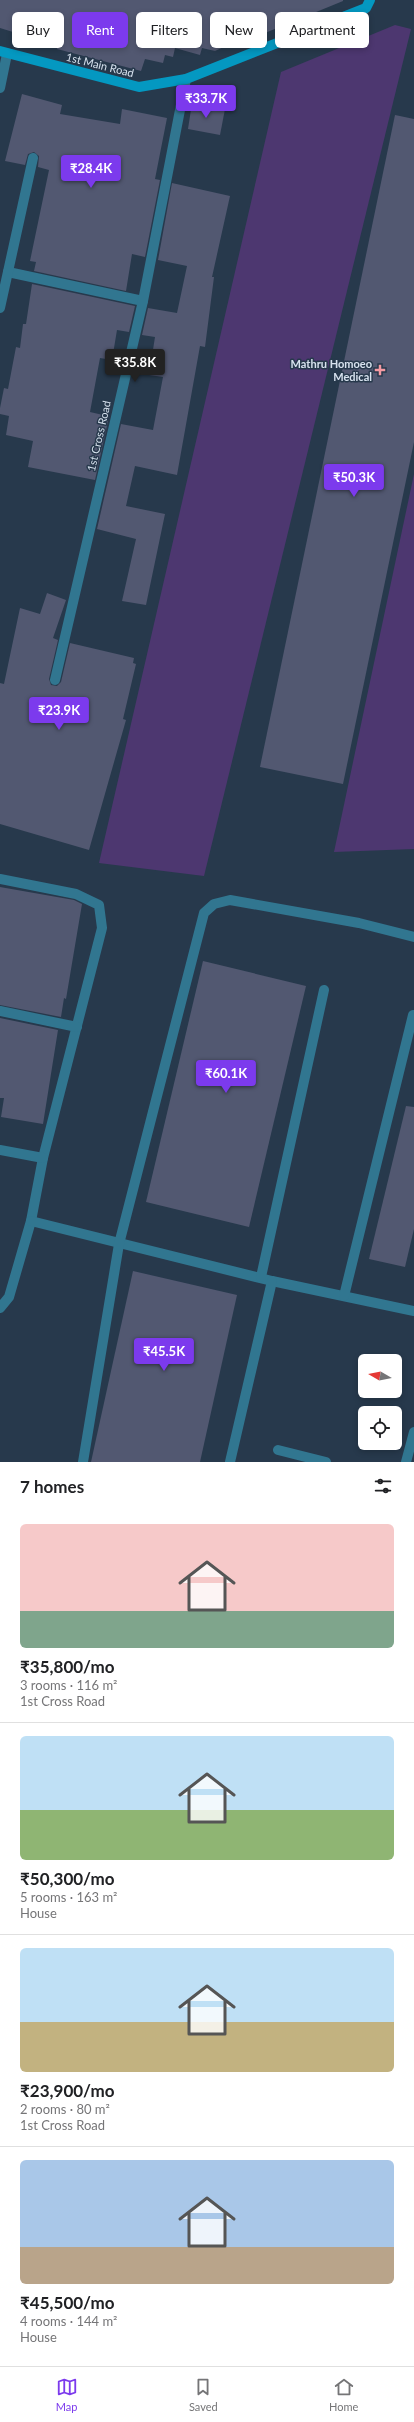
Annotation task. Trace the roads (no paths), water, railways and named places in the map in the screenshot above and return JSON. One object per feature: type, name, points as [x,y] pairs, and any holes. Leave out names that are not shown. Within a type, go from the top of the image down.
[{"type":"street","name":"1st Main Road","points":[[4,53],[139,87],[186,79],[366,8],[370,0]]},
{"type":"street","points":[[0,88],[4,53]]},
{"type":"street","name":"1st Cross Road","points":[[55,680],[143,301],[186,79]]},
{"type":"street","points":[[0,308],[33,158]]},
{"type":"street","points":[[8,272],[143,301]]},
{"type":"street","points":[[0,879],[76,894],[99,905],[102,928],[43,1158],[31,1222],[9,1297],[0,1308]]},
{"type":"street","points":[[83,1462],[119,1244],[204,913],[214,904],[230,900],[359,923],[414,937]]},
{"type":"street","points":[[261,1277],[324,990]]},
{"type":"street","points":[[0,1011],[77,1027]]},
{"type":"street","points":[[344,1296],[413,1015]]},
{"type":"street","points":[[0,1150],[43,1158]]},
{"type":"street","points":[[31,1222],[261,1277],[272,1281],[414,1311]]},
{"type":"street","points":[[230,1462],[272,1281]]},
{"type":"street","points":[[406,1462],[414,1432]]},
{"type":"street","points":[[278,1450],[326,1462]]},
{"type":"place","name":"Mathru Homoeo Medical","points":[[380,370]]}]
